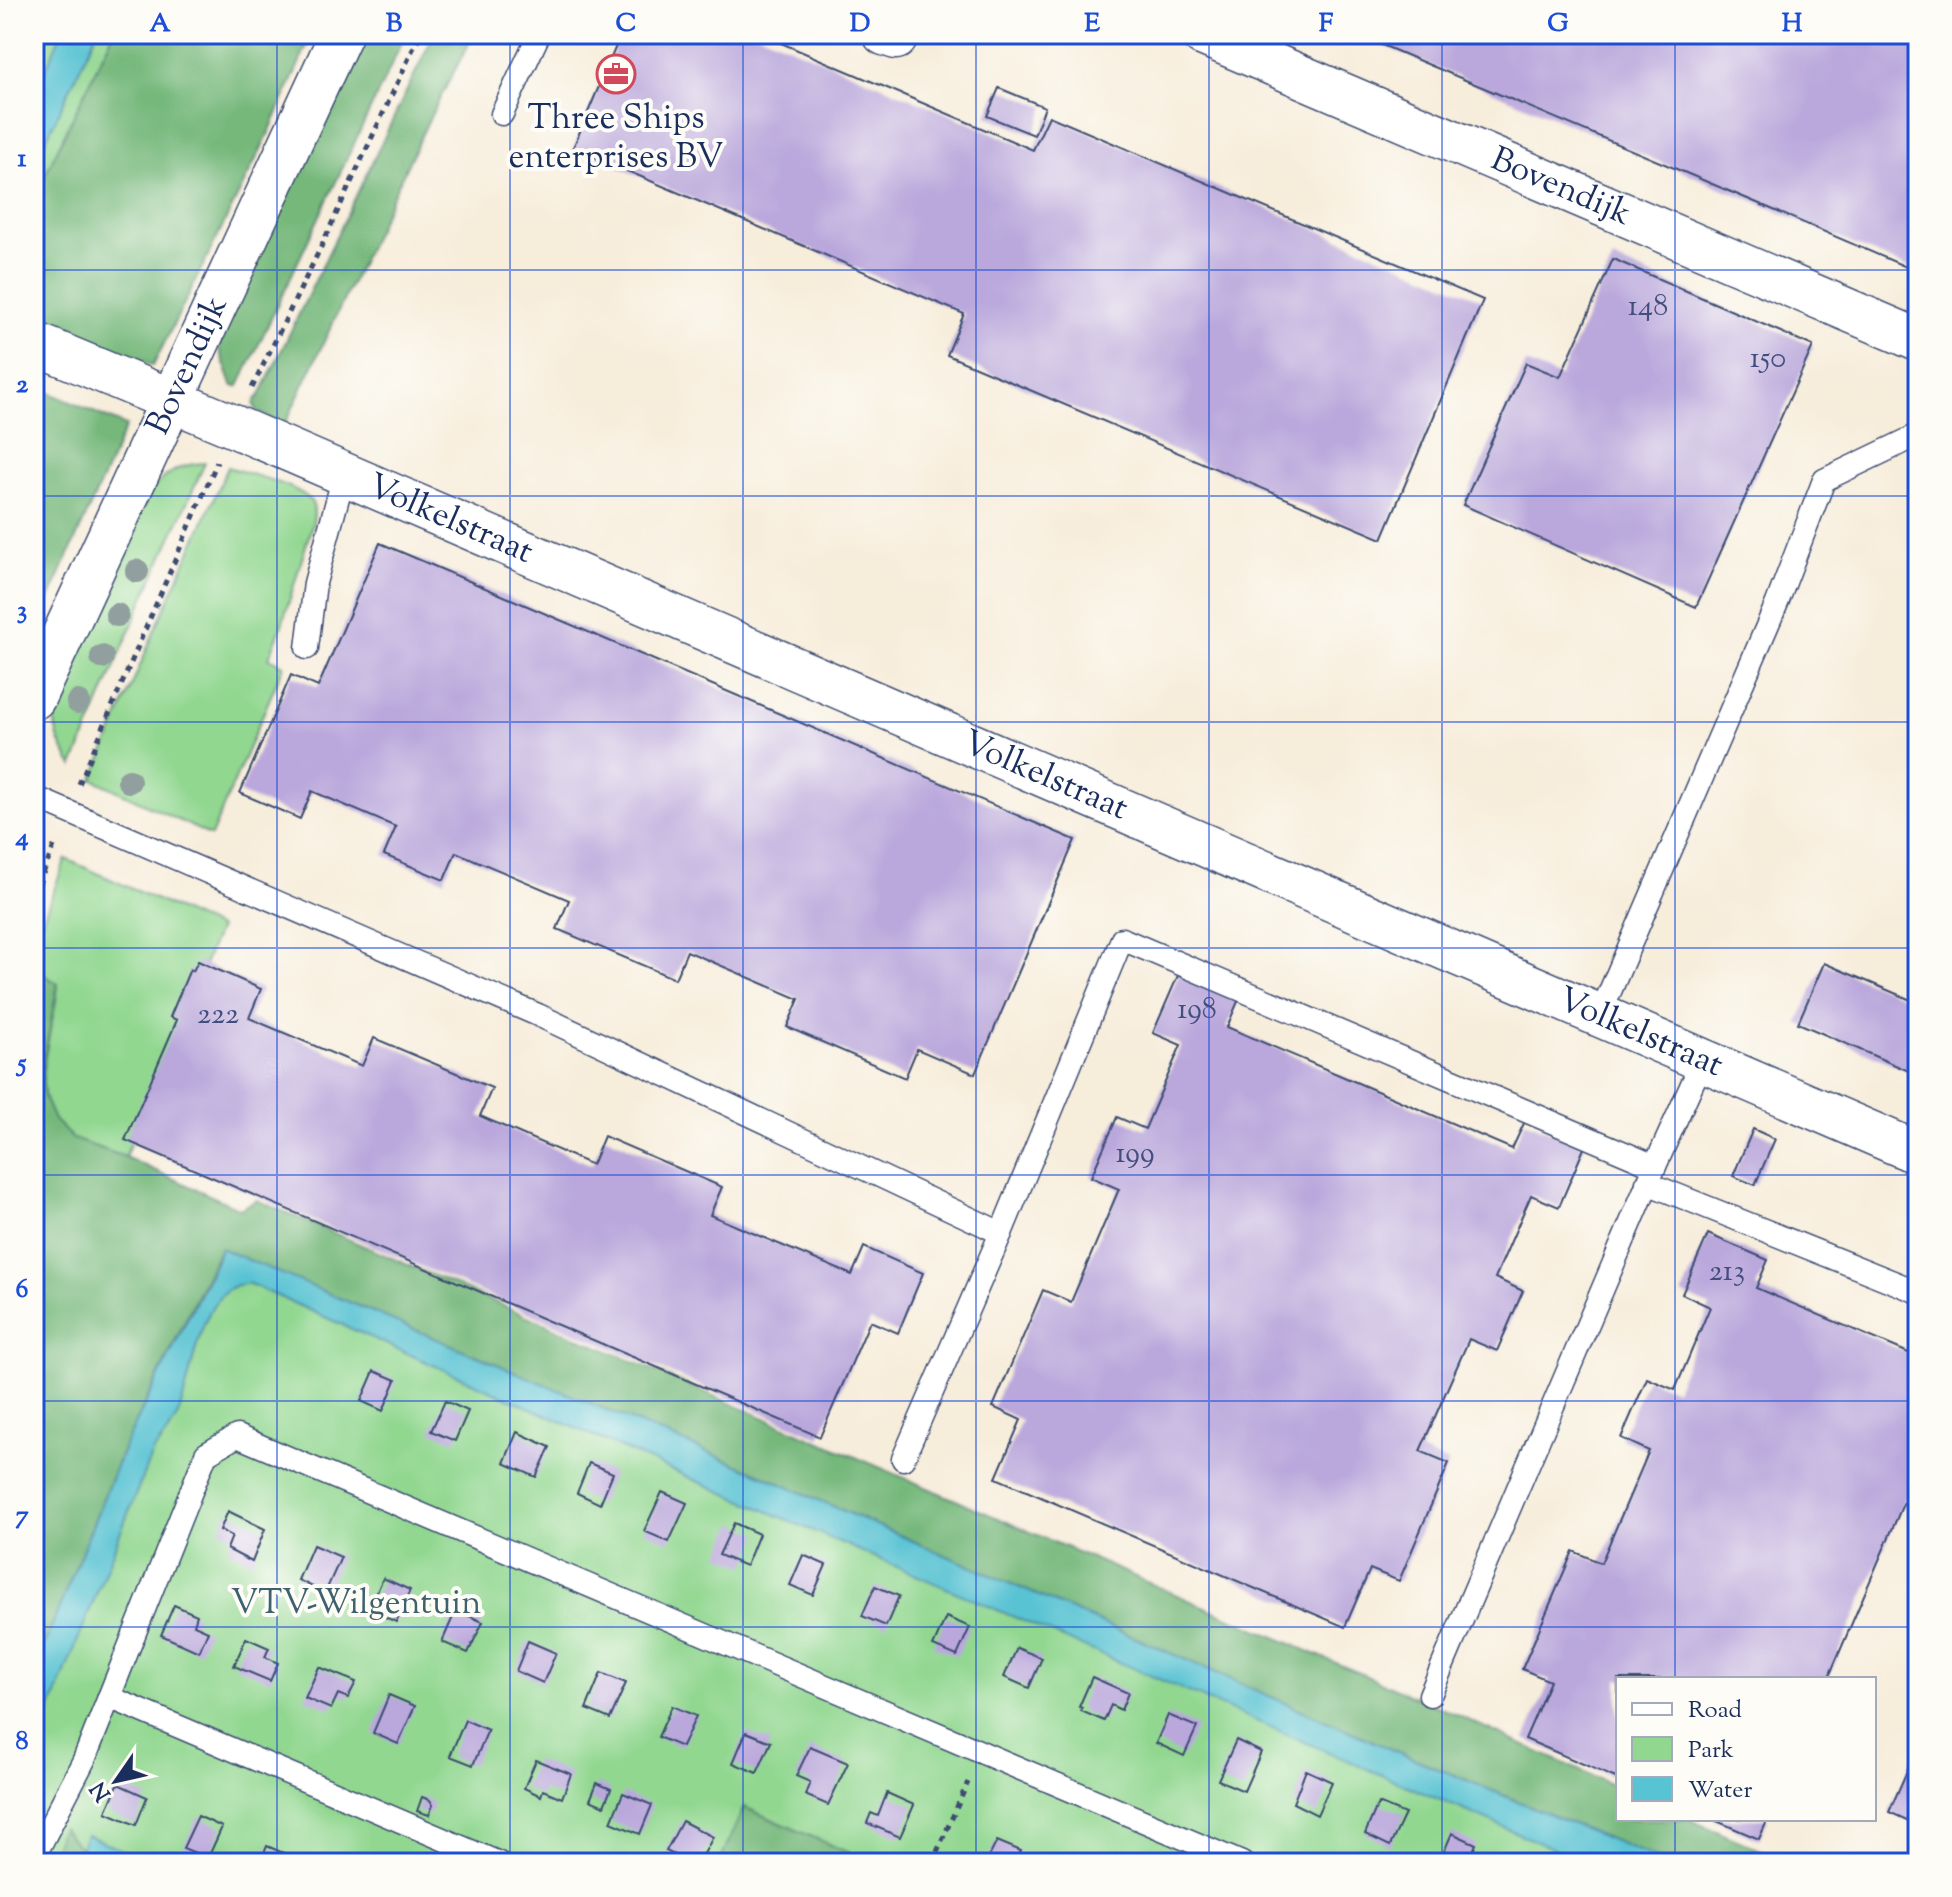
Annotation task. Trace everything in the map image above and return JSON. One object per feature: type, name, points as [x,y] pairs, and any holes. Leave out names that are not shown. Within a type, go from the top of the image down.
[{"type":"street","name":"Bovendijk","points":[[34,698],[341,34]]},
{"type":"street","points":[[884,34],[896,38],[898,34]]},
{"type":"street","name":"Bovendijk","points":[[1202,34],[1918,340]]},
{"type":"street","name":"Volkelstraat","points":[[34,343],[1918,1153]]},
{"type":"lane","points":[[502,114],[539,34]]},
{"type":"lane","points":[[1599,1017],[1771,617],[1824,480],[1918,435]]},
{"type":"lane","points":[[307,648],[315,583],[344,475]]},
{"type":"lane","points":[[34,797],[538,1015],[1001,1233]]},
{"type":"lane","points":[[903,1459],[1001,1233],[1122,939],[1918,1292]]},
{"type":"lane","points":[[1430,1695],[1702,1062]]},
{"type":"lane","points":[[34,1857],[84,1760],[206,1454],[237,1436],[1242,1863]]},
{"type":"lane","points":[[109,1697],[499,1863]]},
{"type":"path","points":[[932,1863],[982,1752]]},
{"type":"green space","points":[[34,34],[113,34],[34,198]]},
{"type":"green space","points":[[113,34],[312,34],[268,135],[153,366],[34,313],[34,198]]},
{"type":"green space","points":[[358,34],[406,34],[239,386],[235,387],[219,349],[220,339]]},
{"type":"green space","points":[[434,34],[474,34],[429,119],[282,425],[257,411],[254,405],[256,399]]},
{"type":"green space","points":[[34,386],[126,426],[34,633]]},
{"type":"green space","points":[[205,463],[73,766],[58,736],[56,703],[150,492],[174,471]]},
{"type":"green space","points":[[228,467],[297,491],[312,503],[314,514],[281,628],[269,658],[284,665],[211,836],[93,779]]},
{"type":"green space","points":[[66,859],[219,928],[125,1157],[71,1138],[55,1122],[43,1086],[58,984],[34,968],[34,941]]},
{"type":"green space","points":[[34,968],[58,984],[42,1071],[44,1097],[54,1120],[73,1139],[125,1157],[240,1209],[257,1200],[1457,1715],[1616,1787],[1616,1821],[1693,1821],[1791,1863],[1668,1863],[1393,1750],[759,1474],[220,1248],[124,1447],[34,1670]]},
{"type":"green space","name":"VTV-Wilgentuin","points":[[219,1264],[1633,1863],[34,1863],[34,1699]]},
{"type":"green space","points":[[744,1807],[872,1863],[719,1863]]},
{"type":"green space","points":[[62,1828],[80,1848],[114,1863],[47,1863]]},
{"type":"water","points":[[61,34],[96,34],[34,165],[34,96]]},
{"type":"water","points":[[220,1248],[759,1474],[1393,1750],[1668,1863],[1587,1863],[648,1460],[250,1284],[232,1287],[218,1298],[208,1315],[183,1402],[169,1431],[152,1453],[34,1751],[34,1670],[124,1447]]},
{"type":"water","points":[[86,1835],[153,1863],[114,1863],[80,1848]]},
{"type":"building","points":[[621,34],[760,34],[1033,150],[1049,116],[1483,300],[1382,539],[947,355],[964,314],[573,148]]},
{"type":"building","points":[[1356,34],[1918,34],[1918,272],[1762,205]]},
{"type":"building","points":[[999,88],[1045,107],[1034,135],[987,116]]},
{"type":"building","points":[[1613,259],[1813,346],[1696,607],[1463,505],[1526,363],[1560,377]]},
{"type":"building","points":[[380,543],[1075,840],[975,1074],[917,1049],[905,1078],[787,1027],[799,999],[687,951],[675,979],[557,929],[569,900],[456,852],[444,880],[384,855],[396,827],[312,791],[300,819],[240,793],[291,675],[318,687]]},
{"type":"building","points":[[198,961],[261,989],[249,1018],[362,1066],[374,1038],[492,1088],[480,1116],[592,1165],[604,1136],[722,1187],[710,1215],[852,1275],[864,1247],[923,1273],[898,1333],[870,1321],[820,1437],[125,1140],[177,1020],[170,1017],[190,969],[193,971]]},
{"type":"building","points":[[1824,963],[1918,1003],[1918,1075],[1798,1023]]},
{"type":"building","points":[[1179,973],[1239,999],[1227,1027],[1512,1149],[1525,1121],[1585,1146],[1559,1207],[1531,1195],[1495,1278],[1523,1291],[1497,1351],[1469,1339],[1420,1451],[1449,1463],[1399,1581],[1370,1569],[1345,1627],[996,1478],[1021,1420],[993,1407],[1043,1290],[1071,1302],[1119,1189],[1091,1177],[1117,1117],[1145,1129],[1181,1045],[1153,1033]]},
{"type":"building","points":[[1753,1129],[1775,1139],[1755,1185],[1733,1176]]},
{"type":"building","points":[[1708,1234],[1768,1260],[1756,1288],[1918,1357],[1918,1469],[1829,1677],[1616,1677],[1616,1778],[1525,1739],[1550,1681],[1522,1669],[1573,1551],[1601,1563],[1649,1451],[1621,1438],[1647,1378],[1675,1390],[1710,1307],[1682,1294]]},
{"type":"building","points":[[374,1371],[396,1380],[383,1411],[361,1401]]},
{"type":"building","points":[[445,1401],[468,1411],[455,1441],[431,1431]]},
{"type":"building","points":[[517,1432],[550,1447],[536,1477],[504,1463]]},
{"type":"building","points":[[589,1463],[613,1473],[600,1504],[577,1493]]},
{"type":"building","points":[[662,1492],[687,1503],[669,1542],[644,1531]]},
{"type":"building","points":[[228,1511],[265,1529],[252,1562],[227,1549],[232,1536],[220,1530]]},
{"type":"building","points":[[734,1523],[759,1534],[746,1566],[719,1555]]},
{"type":"building","points":[[313,1545],[341,1557],[325,1593],[298,1580]]},
{"type":"building","points":[[803,1555],[826,1565],[813,1595],[790,1585]]},
{"type":"building","points":[[383,1578],[410,1590],[396,1622],[369,1610]]},
{"type":"building","points":[[875,1586],[899,1596],[886,1626],[862,1616]]},
{"type":"building","points":[[174,1605],[197,1615],[194,1625],[208,1631],[199,1652],[161,1635]]},
{"type":"building","points":[[456,1610],[483,1622],[468,1653],[442,1642]]},
{"type":"building","points":[[946,1617],[970,1627],[957,1656],[933,1646]]},
{"type":"building","points":[[246,1638],[269,1648],[265,1657],[278,1663],[270,1681],[234,1666]]},
{"type":"building","points":[[528,1641],[556,1653],[543,1683],[516,1671]]},
{"type":"building","points":[[1017,1648],[1042,1658],[1029,1688],[1004,1677]]},
{"type":"building","points":[[319,1667],[356,1682],[348,1698],[338,1694],[331,1709],[305,1698]]},
{"type":"building","points":[[601,1673],[626,1683],[610,1719],[586,1709]]},
{"type":"building","points":[[1092,1677],[1128,1693],[1121,1710],[1111,1705],[1104,1721],[1081,1711],[1079,1707]]},
{"type":"building","points":[[389,1695],[415,1706],[398,1744],[373,1733]]},
{"type":"building","points":[[672,1706],[696,1716],[682,1747],[658,1737]]},
{"type":"building","points":[[1168,1715],[1197,1727],[1184,1756],[1156,1743]]},
{"type":"building","points":[[465,1720],[488,1730],[473,1765],[450,1756]]},
{"type":"building","points":[[746,1732],[771,1742],[757,1773],[733,1763]]},
{"type":"building","points":[[1236,1740],[1261,1752],[1244,1791],[1218,1780]]},
{"type":"building","points":[[1918,1746],[1918,1825],[1889,1812]]},
{"type":"building","points":[[810,1747],[848,1763],[828,1805],[805,1795],[810,1782],[796,1776]]},
{"type":"building","points":[[536,1760],[571,1774],[562,1798],[543,1790],[541,1796],[524,1788]]},
{"type":"building","points":[[1306,1770],[1332,1782],[1317,1815],[1293,1803]]},
{"type":"building","points":[[597,1783],[611,1789],[604,1806],[590,1800]]},
{"type":"building","points":[[118,1784],[147,1797],[136,1825],[106,1812]]},
{"type":"building","points":[[623,1793],[652,1805],[640,1834],[611,1822]]},
{"type":"building","points":[[887,1793],[914,1805],[900,1837],[867,1823],[871,1813],[878,1816]]},
{"type":"building","points":[[422,1797],[433,1805],[429,1815],[417,1811]]},
{"type":"building","points":[[1378,1803],[1405,1814],[1390,1846],[1365,1834]]},
{"type":"building","points":[[198,1816],[222,1827],[208,1858],[183,1848]]},
{"type":"building","points":[[682,1821],[713,1837],[699,1863],[690,1863],[666,1851]]},
{"type":"building","points":[[1717,1821],[1767,1821],[1759,1839]]},
{"type":"building","points":[[1452,1833],[1476,1844],[1468,1863],[1439,1863]]},
{"type":"building","points":[[997,1841],[1021,1851],[1015,1863],[986,1863]]},
{"type":"building","points":[[267,1846],[293,1857],[291,1863],[247,1863],[250,1856],[261,1861]]},
{"type":"place","name":"Three Ships enterprises BV","points":[[616,74]]}]
